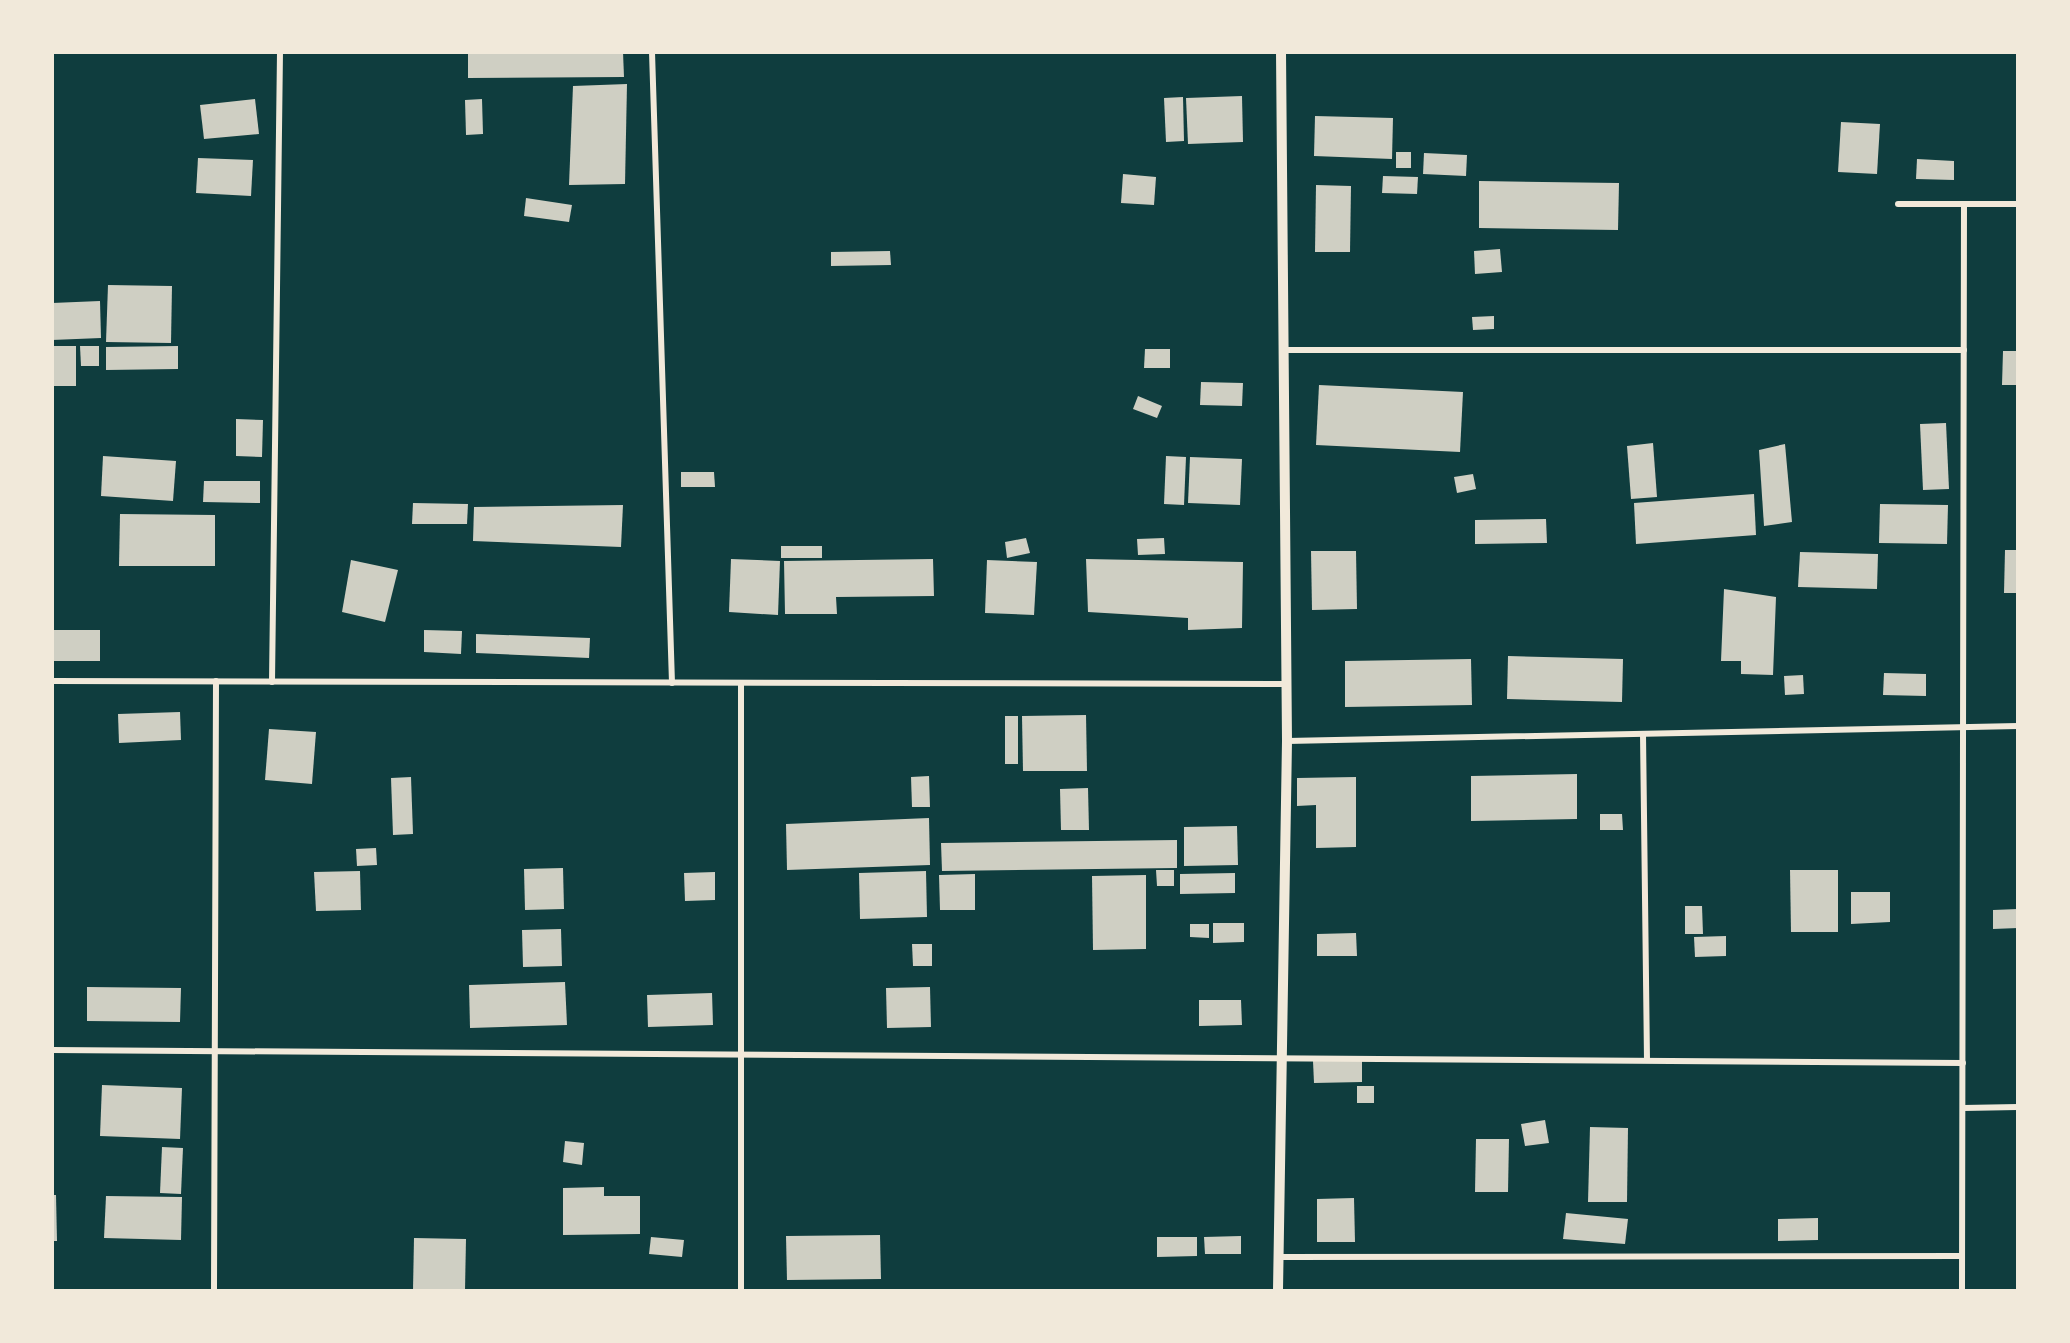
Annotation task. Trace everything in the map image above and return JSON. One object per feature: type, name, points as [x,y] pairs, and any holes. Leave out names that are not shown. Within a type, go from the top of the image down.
[{"type":"street","points":[[272,681],[280,52]]},
{"type":"street","points":[[652,52],[672,683]]},
{"type":"street","points":[[1278,1290],[1287,741],[1281,52]]},
{"type":"street","points":[[1898,204],[2018,204]]},
{"type":"street","points":[[1962,1290],[1964,204]]},
{"type":"street","points":[[1284,350],[1964,350]]},
{"type":"street","points":[[52,681],[1286,684]]},
{"type":"street","points":[[214,1290],[216,681]]},
{"type":"street","points":[[741,683],[741,1290]]},
{"type":"street","points":[[1287,741],[2018,726]]},
{"type":"street","points":[[1643,734],[1647,1060]]},
{"type":"street","points":[[52,1050],[1963,1063]]},
{"type":"street","points":[[1963,1108],[2018,1107]]},
{"type":"street","points":[[1278,1257],[1962,1256]]},
{"type":"building","points":[[468,52],[623,52],[624,77],[468,78]]},
{"type":"building","points":[[627,84],[625,184],[569,185],[573,86]]},
{"type":"building","points":[[1242,96],[1243,142],[1188,144],[1186,98]]},
{"type":"building","points":[[1183,97],[1184,141],[1166,142],[1164,98]]},
{"type":"building","points":[[255,99],[259,134],[204,139],[200,105]]},
{"type":"building","points":[[482,99],[483,134],[466,135],[465,100]]},
{"type":"building","points":[[1315,116],[1393,118],[1392,159],[1314,156]]},
{"type":"building","points":[[1841,122],[1880,124],[1877,174],[1838,172]]},
{"type":"building","points":[[1396,152],[1411,152],[1411,168],[1396,168]]},
{"type":"building","points":[[1424,153],[1467,155],[1466,176],[1423,174]]},
{"type":"building","points":[[198,158],[253,160],[251,196],[196,193]]},
{"type":"building","points":[[1917,159],[1954,161],[1954,180],[1916,179]]},
{"type":"building","points":[[1123,174],[1156,177],[1154,205],[1121,203]]},
{"type":"building","points":[[1383,176],[1418,177],[1417,194],[1382,193]]},
{"type":"building","points":[[1479,181],[1619,183],[1618,230],[1479,228]]},
{"type":"building","points":[[1316,185],[1351,186],[1350,252],[1315,252]]},
{"type":"building","points":[[526,198],[572,205],[569,222],[524,216]]},
{"type":"building","points":[[1500,249],[1502,272],[1475,274],[1474,251]]},
{"type":"building","points":[[890,251],[891,265],[831,266],[831,252]]},
{"type":"building","points":[[108,285],[172,286],[171,343],[106,342]]},
{"type":"building","points":[[100,301],[101,338],[52,340],[52,303]]},
{"type":"building","points":[[1494,316],[1494,329],[1473,330],[1472,317]]},
{"type":"building","points":[[52,346],[76,346],[76,386],[52,386]]},
{"type":"building","points":[[80,346],[99,346],[99,366],[81,366]]},
{"type":"building","points":[[178,346],[178,369],[106,370],[106,347]]},
{"type":"building","points":[[1145,349],[1170,349],[1170,368],[1144,368]]},
{"type":"building","points":[[2003,351],[2018,351],[2018,385],[2002,385]]},
{"type":"building","points":[[1201,382],[1243,383],[1242,406],[1200,405]]},
{"type":"building","points":[[1319,385],[1463,392],[1460,452],[1316,445]]},
{"type":"building","points":[[1138,396],[1162,406],[1157,418],[1133,409]]},
{"type":"building","points":[[236,419],[263,420],[262,457],[236,456]]},
{"type":"building","points":[[1946,423],[1949,489],[1923,490],[1920,424]]},
{"type":"building","points":[[1653,443],[1657,497],[1631,499],[1627,446]]},
{"type":"building","points":[[1785,444],[1792,522],[1764,526],[1759,450]]},
{"type":"building","points":[[103,456],[176,461],[173,501],[101,496]]},
{"type":"building","points":[[1166,456],[1186,457],[1184,505],[1164,504]]},
{"type":"building","points":[[1190,457],[1242,459],[1240,505],[1188,503]]},
{"type":"building","points":[[681,472],[714,472],[715,487],[681,487]]},
{"type":"building","points":[[1473,474],[1476,489],[1457,493],[1454,477]]},
{"type":"building","points":[[204,481],[260,481],[260,503],[203,502]]},
{"type":"building","points":[[1754,494],[1756,535],[1636,544],[1634,503]]},
{"type":"building","points":[[413,503],[468,504],[467,524],[412,524]]},
{"type":"building","points":[[1880,504],[1948,505],[1947,544],[1879,543]]},
{"type":"building","points":[[623,505],[621,547],[473,541],[474,507]]},
{"type":"building","points":[[120,514],[215,515],[215,566],[119,566]]},
{"type":"building","points":[[1546,519],[1547,543],[1475,544],[1475,520]]},
{"type":"building","points":[[1026,538],[1030,553],[1007,558],[1005,542]]},
{"type":"building","points":[[1164,538],[1165,554],[1138,555],[1137,539]]},
{"type":"building","points":[[781,546],[822,546],[822,558],[781,558]]},
{"type":"building","points":[[2005,550],[2018,550],[2018,593],[2004,593]]},
{"type":"building","points":[[1311,551],[1356,551],[1357,609],[1312,610]]},
{"type":"building","points":[[1800,552],[1878,554],[1877,589],[1798,587]]},
{"type":"building","points":[[731,559],[780,561],[778,615],[729,612]]},
{"type":"building","points":[[933,559],[934,596],[836,597],[837,614],[785,614],[784,561]]},
{"type":"building","points":[[1086,559],[1243,562],[1242,628],[1188,630],[1188,618],[1088,612]]},
{"type":"building","points":[[351,560],[398,570],[385,622],[342,612]]},
{"type":"building","points":[[987,560],[1037,562],[1034,615],[985,613]]},
{"type":"building","points":[[1724,589],[1776,597],[1773,675],[1741,674],[1741,661],[1721,661]]},
{"type":"building","points":[[52,630],[100,630],[100,661],[52,661]]},
{"type":"building","points":[[424,630],[462,631],[461,654],[424,652]]},
{"type":"building","points":[[476,634],[590,638],[589,658],[476,653]]},
{"type":"building","points":[[1508,656],[1623,659],[1622,702],[1507,699]]},
{"type":"building","points":[[1471,659],[1472,705],[1345,707],[1345,661]]},
{"type":"building","points":[[1884,673],[1926,674],[1926,696],[1883,695]]},
{"type":"building","points":[[1803,675],[1804,694],[1785,695],[1784,676]]},
{"type":"building","points":[[180,712],[181,740],[119,743],[118,714]]},
{"type":"building","points":[[1086,715],[1087,771],[1023,771],[1022,716]]},
{"type":"building","points":[[1005,716],[1018,716],[1018,764],[1005,764]]},
{"type":"building","points":[[269,729],[316,732],[312,784],[265,780]]},
{"type":"building","points":[[1577,774],[1577,819],[1471,821],[1471,776]]},
{"type":"building","points":[[929,776],[930,807],[912,807],[911,777]]},
{"type":"building","points":[[411,777],[413,834],[393,835],[391,778]]},
{"type":"building","points":[[1356,777],[1356,847],[1316,848],[1316,805],[1297,806],[1297,778]]},
{"type":"building","points":[[1088,788],[1089,830],[1061,830],[1060,789]]},
{"type":"building","points":[[1600,814],[1622,814],[1623,830],[1600,830]]},
{"type":"building","points":[[929,818],[930,865],[787,870],[786,824]]},
{"type":"building","points":[[1237,826],[1238,865],[1184,866],[1184,827]]},
{"type":"building","points":[[1177,840],[1177,868],[942,871],[941,843]]},
{"type":"building","points":[[376,848],[377,865],[357,866],[356,849]]},
{"type":"building","points":[[563,868],[564,909],[525,910],[524,869]]},
{"type":"building","points":[[1156,870],[1174,870],[1174,886],[1157,886]]},
{"type":"building","points":[[1790,870],[1838,870],[1838,932],[1791,932]]},
{"type":"building","points":[[360,871],[361,910],[316,911],[314,872]]},
{"type":"building","points":[[926,871],[927,917],[860,919],[859,873]]},
{"type":"building","points":[[715,872],[715,900],[685,901],[684,873]]},
{"type":"building","points":[[1235,873],[1235,893],[1180,894],[1180,874]]},
{"type":"building","points":[[975,874],[975,910],[940,910],[939,875]]},
{"type":"building","points":[[1146,875],[1146,949],[1093,950],[1092,876]]},
{"type":"building","points":[[1851,892],[1890,892],[1890,922],[1851,924]]},
{"type":"building","points":[[1685,906],[1702,906],[1703,934],[1685,934]]},
{"type":"building","points":[[2018,909],[2018,928],[1993,929],[1993,910]]},
{"type":"building","points":[[1213,923],[1244,923],[1244,942],[1213,943]]},
{"type":"building","points":[[1190,924],[1209,924],[1209,938],[1190,937]]},
{"type":"building","points":[[561,929],[562,966],[523,967],[522,930]]},
{"type":"building","points":[[1356,933],[1357,956],[1317,956],[1317,934]]},
{"type":"building","points":[[1726,936],[1726,956],[1695,957],[1694,937]]},
{"type":"building","points":[[912,944],[932,944],[932,966],[913,966]]},
{"type":"building","points":[[565,982],[567,1025],[470,1028],[469,985]]},
{"type":"building","points":[[87,987],[181,988],[180,1022],[87,1021]]},
{"type":"building","points":[[930,987],[931,1027],[887,1028],[886,988]]},
{"type":"building","points":[[712,993],[713,1025],[648,1027],[647,995]]},
{"type":"building","points":[[1199,1000],[1241,1000],[1242,1025],[1199,1026]]},
{"type":"building","points":[[1313,1061],[1362,1061],[1362,1082],[1314,1083]]},
{"type":"building","points":[[102,1085],[182,1088],[180,1139],[100,1136]]},
{"type":"building","points":[[1357,1086],[1374,1086],[1374,1103],[1357,1103]]},
{"type":"building","points":[[1545,1120],[1549,1143],[1525,1146],[1521,1124]]},
{"type":"building","points":[[1590,1127],[1628,1128],[1627,1202],[1588,1202]]},
{"type":"building","points":[[1476,1139],[1509,1139],[1508,1192],[1475,1192]]},
{"type":"building","points":[[565,1141],[584,1143],[582,1165],[563,1162]]},
{"type":"building","points":[[162,1147],[183,1148],[181,1194],[160,1193]]},
{"type":"building","points":[[604,1187],[604,1196],[640,1196],[640,1234],[563,1235],[563,1188]]},
{"type":"building","points":[[52,1195],[56,1195],[57,1241],[52,1241]]},
{"type":"building","points":[[106,1196],[182,1197],[181,1240],[104,1238]]},
{"type":"building","points":[[1354,1198],[1355,1242],[1317,1242],[1317,1199]]},
{"type":"building","points":[[1566,1213],[1628,1219],[1625,1244],[1563,1239]]},
{"type":"building","points":[[1818,1218],[1818,1240],[1778,1241],[1778,1219]]},
{"type":"building","points":[[880,1235],[881,1279],[787,1280],[786,1236]]},
{"type":"building","points":[[1241,1236],[1241,1254],[1205,1254],[1204,1237]]},
{"type":"building","points":[[651,1237],[684,1240],[682,1257],[649,1254]]},
{"type":"building","points":[[1157,1237],[1197,1237],[1197,1256],[1157,1257]]},
{"type":"building","points":[[414,1238],[466,1239],[465,1290],[413,1290]]}]
